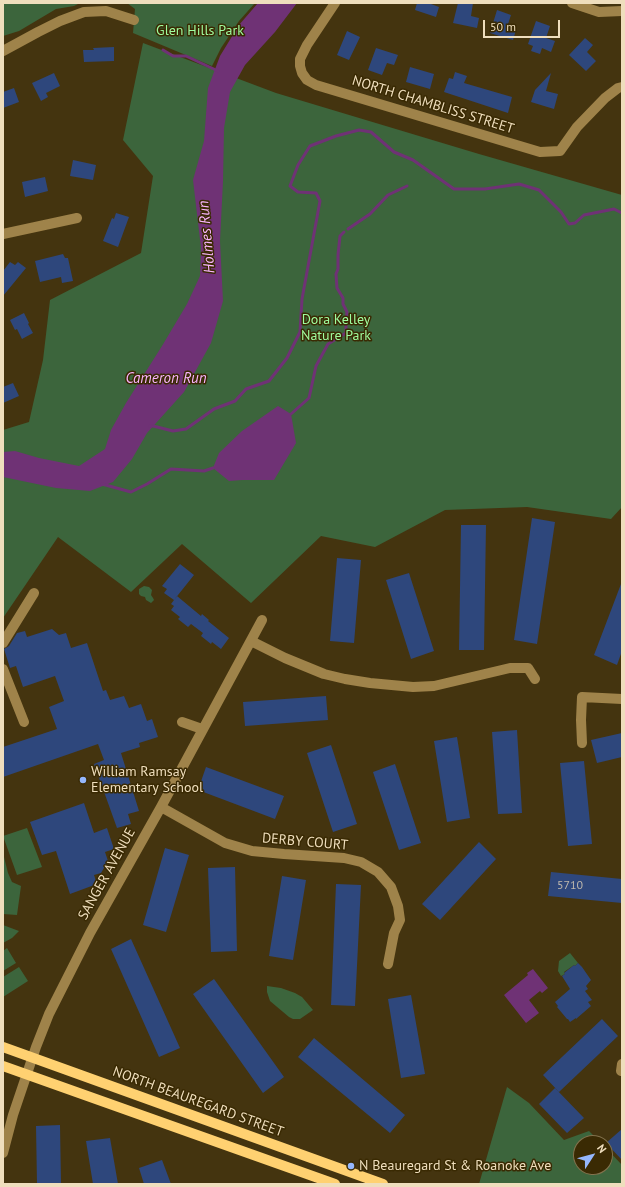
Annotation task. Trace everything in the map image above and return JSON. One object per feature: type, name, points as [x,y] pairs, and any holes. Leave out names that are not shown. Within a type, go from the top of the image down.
[{"type":"main road","name":"NORTH BEAUREGARD STREET","points":[[3,1047],[383,1184]]},
{"type":"main road","points":[[3,1066],[335,1184]]},
{"type":"street","name":"NORTH CHAMBLISS STREET","points":[[335,3],[307,45],[300,59],[302,73],[307,80],[316,85],[540,152],[560,151],[577,127],[605,98],[618,88],[622,87]]},
{"type":"street","points":[[572,3],[599,12],[622,11]]},
{"type":"street","points":[[3,51],[44,29],[84,12],[105,7],[134,20]]},
{"type":"street","points":[[3,234],[77,218]]},
{"type":"street","points":[[3,643],[34,593]]},
{"type":"street","name":"SANGER AVENUE","points":[[3,1152],[26,1074],[49,1014],[66,979],[262,620]]},
{"type":"street","points":[[251,640],[285,658],[324,674],[370,683],[434,686],[510,668],[528,668],[535,679]]},
{"type":"street","points":[[3,668],[24,722]]},
{"type":"street","points":[[582,743],[582,697],[622,698]]},
{"type":"street","points":[[182,722],[202,729]]},
{"type":"street","name":"DERBY COURT","points":[[161,807],[225,843],[252,851],[344,858],[361,862],[379,873],[391,887],[398,906],[400,920],[394,933],[388,964]]},
{"type":"street","points":[[622,1064],[622,1071]]},
{"type":"green space","points":[[3,3],[80,3],[74,6],[56,9],[19,31],[3,36]]},
{"type":"green space","name":"Glen Hills Park","points":[[127,3],[255,3],[239,21],[221,48],[212,66],[133,33],[135,9]]},
{"type":"green space","name":"Dora Kelley Nature Park","points":[[143,43],[276,93],[622,195],[622,507],[611,519],[527,507],[445,510],[375,547],[321,536],[251,603],[182,544],[131,592],[58,537],[3,618],[3,430],[29,422],[43,360],[50,300],[141,253],[153,176],[123,140]]},
{"type":"green space","points":[[144,586],[149,587],[152,590],[151,595],[154,600],[151,603],[139,594],[139,589]]},
{"type":"green space","points":[[27,828],[42,867],[17,875],[3,836]]},
{"type":"green space","points":[[3,853],[12,882],[21,886],[17,915],[3,914]]},
{"type":"green space","points":[[3,925],[19,931],[12,938],[3,943]]},
{"type":"green space","points":[[7,948],[16,963],[3,971],[3,951]]},
{"type":"green space","points":[[570,953],[578,963],[564,972],[565,974],[561,976],[558,971],[559,961]]},
{"type":"green space","points":[[19,967],[28,981],[3,997],[3,977]]},
{"type":"green space","points":[[267,986],[281,988],[295,993],[302,997],[313,1010],[300,1019],[293,1019],[289,1017],[270,1001]]},
{"type":"green space","points":[[507,1087],[529,1103],[564,1140],[573,1137],[573,1175],[613,1175],[613,1155],[622,1165],[622,1184],[479,1184]]},
{"type":"green space","points":[[589,1131],[593,1135],[578,1135]]},
{"type":"water","name":"Cameron Run","points":[[258,3],[297,3],[275,32],[245,65],[230,92],[224,128],[220,241],[223,301],[211,343],[184,392],[147,433],[132,459],[113,482],[90,491],[56,488],[3,477],[3,452],[15,451],[39,458],[79,466],[105,449],[111,430],[126,403],[187,304],[200,276],[201,248],[193,180],[204,141],[208,88],[220,56],[239,25]]},
{"type":"water","points":[[278,406],[291,414],[296,443],[274,480],[229,481],[213,468],[219,453],[242,431]]},
{"type":"water","points":[[533,969],[548,988],[542,993],[540,991],[529,1000],[539,1013],[526,1023],[504,995]]},
{"type":"building","points":[[417,3],[432,3],[431,4],[439,7],[436,17],[415,10]]},
{"type":"building","points":[[458,3],[473,3],[471,16],[479,18],[477,28],[453,23]]},
{"type":"building","points":[[497,10],[511,15],[507,27],[516,30],[513,40],[490,33]]},
{"type":"building","points":[[536,21],[550,26],[546,38],[555,41],[551,52],[542,48],[540,54],[531,51],[533,46],[528,44]]},
{"type":"building","points":[[347,31],[360,37],[349,60],[337,55]]},
{"type":"building","points":[[585,38],[593,45],[587,52],[596,61],[586,71],[569,55]]},
{"type":"building","points":[[114,47],[114,61],[84,62],[83,50]]},
{"type":"building","points":[[376,48],[398,55],[394,65],[387,63],[382,75],[368,70]]},
{"type":"building","points":[[410,67],[434,74],[430,89],[406,82]]},
{"type":"building","points":[[455,72],[467,76],[464,83],[512,97],[508,113],[444,92],[449,78],[453,79]]},
{"type":"building","points":[[54,73],[60,86],[46,93],[48,97],[41,101],[32,83]]},
{"type":"building","points":[[551,73],[546,91],[558,94],[554,109],[531,102],[535,90]]},
{"type":"building","points":[[14,88],[19,102],[3,108],[3,92]]},
{"type":"building","points":[[73,160],[96,165],[93,180],[70,176]]},
{"type":"building","points":[[45,177],[48,191],[25,197],[22,182]]},
{"type":"building","points":[[116,213],[129,217],[118,247],[103,241],[112,218],[114,219]]},
{"type":"building","points":[[63,254],[65,258],[68,258],[73,281],[62,283],[61,277],[40,282],[35,261]]},
{"type":"building","points":[[10,262],[15,265],[18,262],[26,268],[3,296],[3,271]]},
{"type":"building","points":[[24,313],[33,333],[22,339],[10,320]]},
{"type":"building","points":[[13,383],[19,396],[3,403],[3,387]]},
{"type":"building","points":[[532,518],[555,522],[537,644],[514,640]]},
{"type":"building","points":[[461,525],[486,525],[484,650],[459,650]]},
{"type":"building","points":[[337,558],[361,560],[354,643],[330,641]]},
{"type":"building","points":[[180,564],[194,575],[174,600],[164,593],[167,589],[162,586]]},
{"type":"building","points":[[409,573],[434,651],[411,659],[386,580]]},
{"type":"building","points":[[621,584],[622,651],[617,665],[594,655]]},
{"type":"building","points":[[177,596],[201,616],[202,614],[209,620],[208,621],[229,638],[221,649],[212,642],[211,644],[201,636],[203,633],[191,624],[188,627],[178,619],[180,617],[171,610],[174,606],[171,604]]},
{"type":"building","points":[[52,629],[59,635],[66,633],[71,648],[87,643],[103,691],[106,690],[110,700],[124,696],[129,708],[141,704],[147,721],[152,719],[158,737],[139,743],[140,747],[121,753],[139,811],[128,814],[131,824],[117,828],[94,764],[104,760],[98,744],[3,777],[3,747],[57,729],[49,707],[64,701],[55,676],[23,687],[16,666],[10,668],[4,649],[9,646],[17,633],[25,631],[27,637]]},
{"type":"building","points":[[326,696],[328,720],[245,726],[243,702]]},
{"type":"building","points":[[517,730],[522,813],[498,814],[492,732]]},
{"type":"building","points":[[622,733],[622,757],[597,763],[591,740]]},
{"type":"building","points":[[457,737],[470,818],[447,822],[434,741]]},
{"type":"building","points":[[331,745],[357,824],[333,832],[307,753]]},
{"type":"building","points":[[584,761],[592,844],[568,846],[560,763]]},
{"type":"building","points":[[395,764],[421,843],[399,850],[373,772]]},
{"type":"building","points":[[206,767],[284,796],[275,819],[198,790]]},
{"type":"building","points":[[84,803],[94,833],[107,828],[114,849],[105,852],[108,861],[101,873],[94,875],[97,884],[70,894],[56,851],[42,855],[30,822]]},
{"type":"building","points":[[479,842],[496,859],[440,920],[422,904]]},
{"type":"building","points":[[165,848],[189,855],[166,932],[143,925]]},
{"type":"building","points":[[235,867],[237,951],[211,952],[208,868]]},
{"type":"building","points":[[551,872],[622,879],[622,903],[548,896]]},
{"type":"building","points":[[282,876],[306,880],[293,960],[269,956]]},
{"type":"building","points":[[336,884],[361,885],[355,1006],[331,1005]]},
{"type":"building","points":[[131,939],[180,1048],[159,1057],[111,949]]},
{"type":"building","points":[[578,963],[591,980],[586,986],[588,989],[585,991],[592,1000],[588,1002],[591,1006],[576,1019],[570,1022],[557,1007],[558,1006],[555,1002],[570,989],[562,976]]},
{"type":"building","points":[[214,979],[284,1077],[263,1093],[193,994]]},
{"type":"building","points":[[411,995],[425,1074],[401,1078],[388,999]]},
{"type":"building","points":[[602,1019],[618,1036],[559,1092],[543,1075]]},
{"type":"building","points":[[314,1038],[405,1115],[390,1133],[298,1057]]},
{"type":"building","points":[[555,1088],[584,1118],[567,1133],[539,1104]]},
{"type":"building","points":[[60,1125],[61,1184],[37,1184],[36,1126]]},
{"type":"building","points":[[622,1129],[622,1160],[613,1150],[613,1137]]},
{"type":"building","points":[[110,1138],[118,1184],[93,1184],[86,1141]]},
{"type":"building","points":[[162,1160],[171,1184],[144,1184],[139,1168]]},
{"type":"waterway","points":[[163,50],[173,56],[186,56],[218,71]]},
{"type":"waterway","points":[[150,426],[173,431],[186,429],[214,409],[235,401],[246,389],[269,381],[287,358],[300,332],[302,299],[320,201],[316,193],[298,192],[290,186],[298,165],[310,146],[336,136],[359,130],[371,132],[394,152],[413,160],[454,189],[485,189],[519,184],[539,190],[561,212],[569,224],[575,223],[584,215],[614,209],[622,213]]},
{"type":"waterway","points":[[348,229],[370,214],[388,195],[407,186]]},
{"type":"waterway","points":[[291,414],[309,398],[316,366],[328,344],[346,333],[347,312],[343,304],[343,298],[337,288],[336,274],[338,269],[340,236],[344,232]]},
{"type":"waterway","points":[[102,484],[131,492],[171,469],[204,471],[213,468]]},
{"type":"place","name":"William Ramsay Elementary School","points":[[83,780]]},
{"type":"place","name":"N Beauregard St & Roanoke Ave","points":[[351,1166]]},
{"type":"water label","name":"Holmes Run","points":[[207,237]]}]
